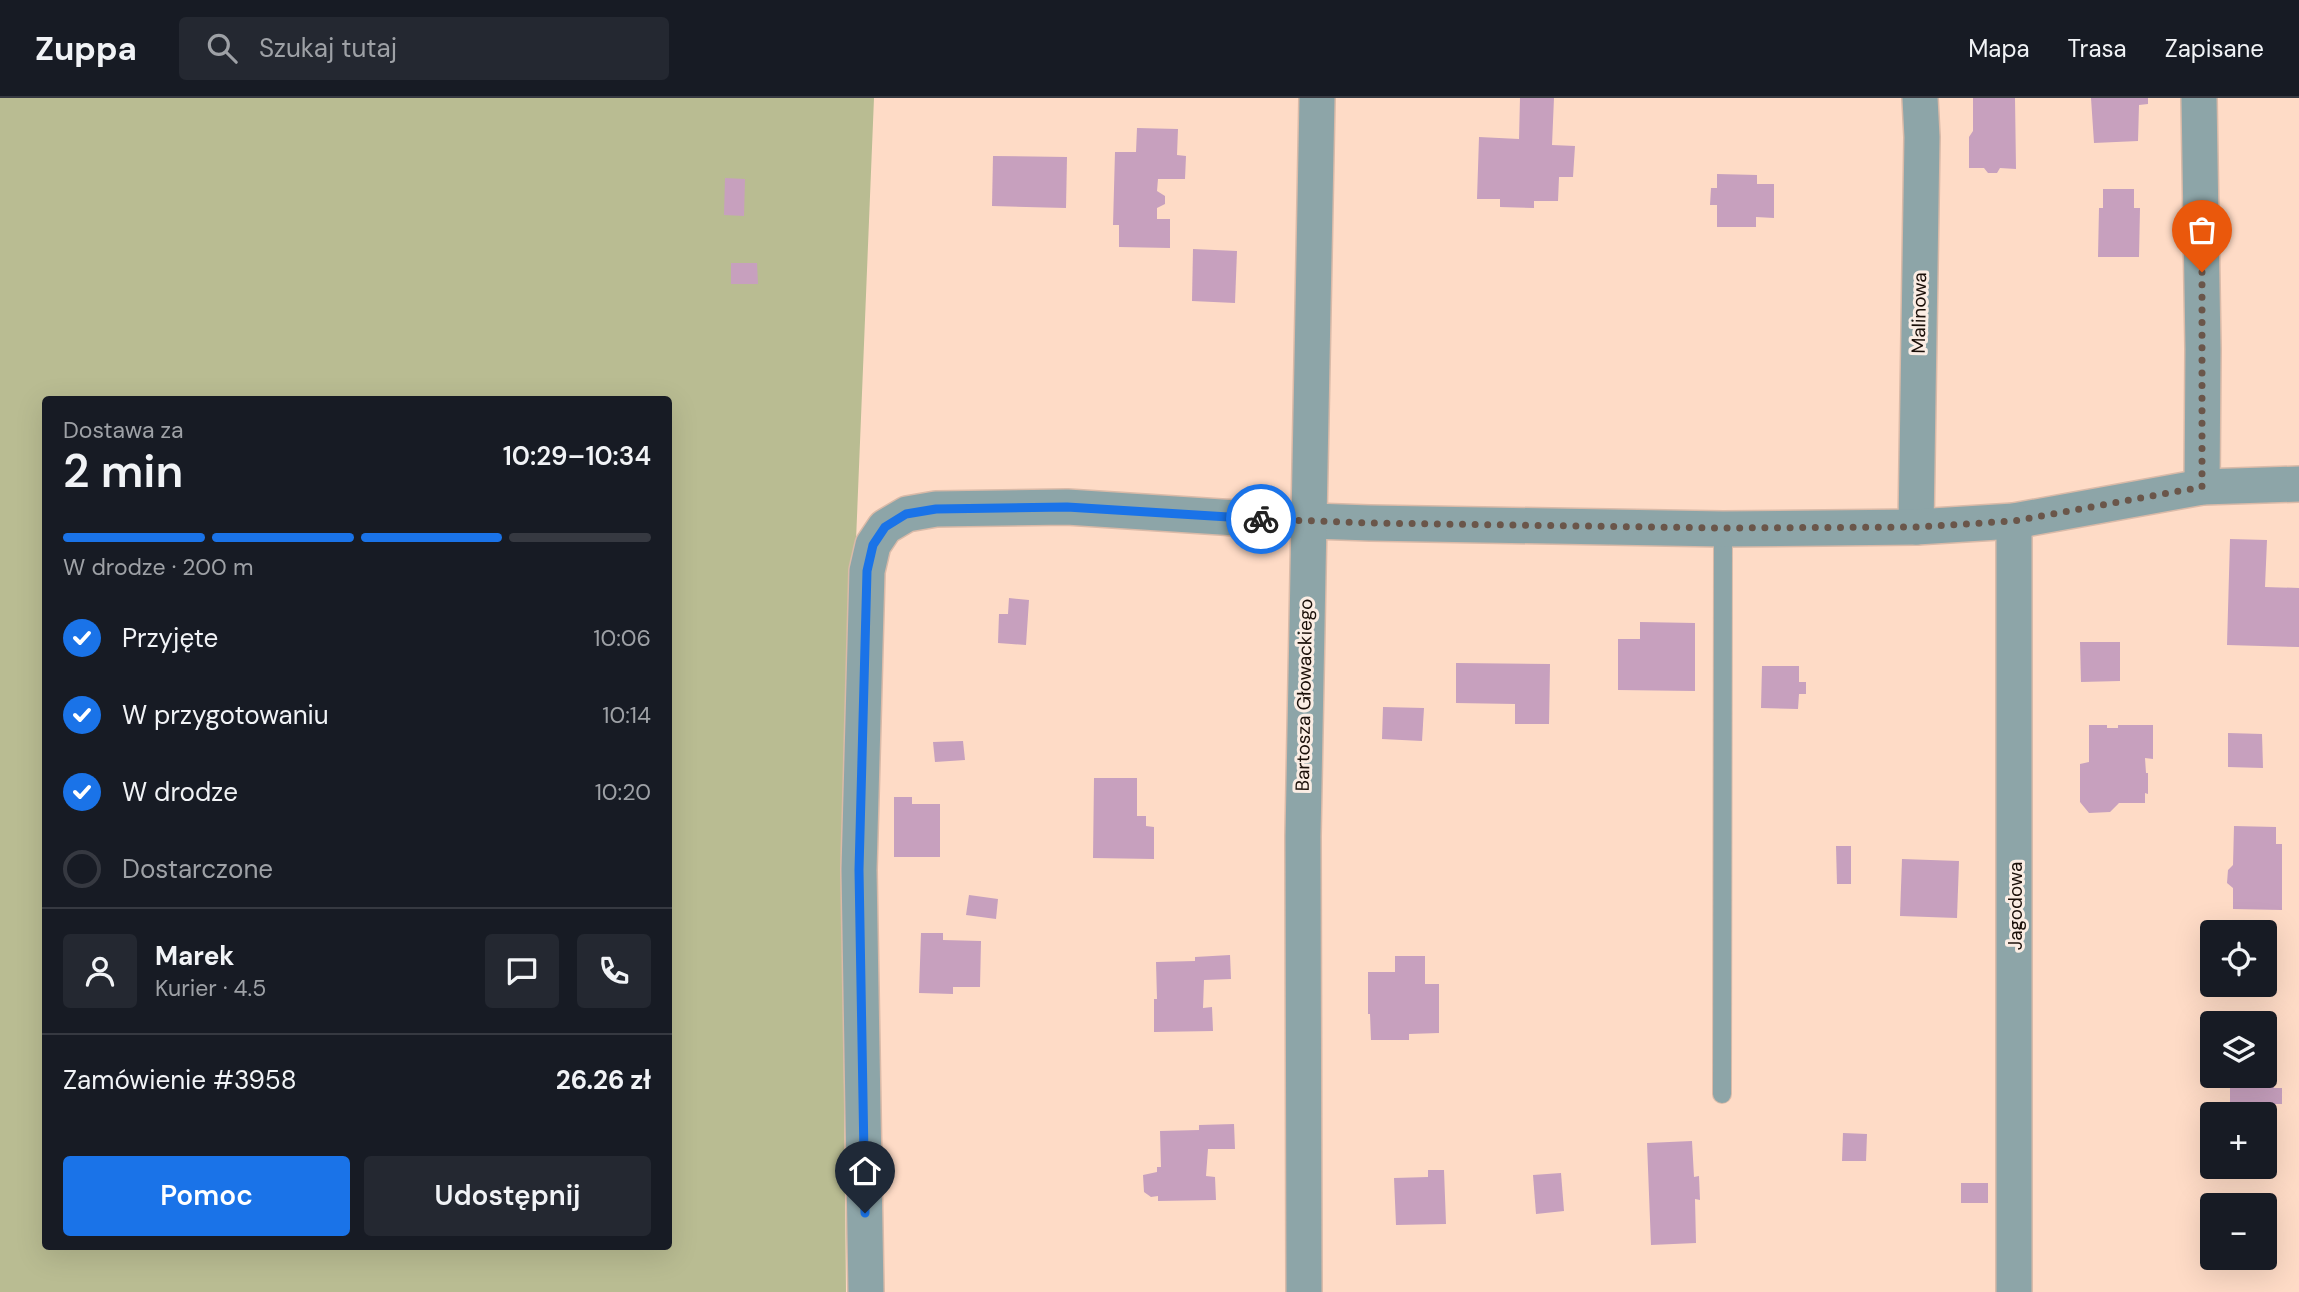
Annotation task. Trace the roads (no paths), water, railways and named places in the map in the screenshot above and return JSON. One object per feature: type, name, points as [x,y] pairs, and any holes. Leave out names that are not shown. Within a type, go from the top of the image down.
[{"type":"street","name":"Bartosza Głowackiego","points":[[1304,1292],[1303,836],[1317,98]]},
{"type":"street","name":"Malinowa","points":[[1916,527],[1922,136],[1920,98]]},
{"type":"street","points":[[2199,98],[2202,487]]},
{"type":"street","points":[[866,1292],[859,870],[867,571],[873,545],[885,527],[906,514],[936,509],[1067,507],[1307,521],[1723,528],[1916,527],[2014,521],[2202,487],[2299,484]]},
{"type":"street","name":"Jagodowa","points":[[2014,521],[2014,1292]]},
{"type":"lane","points":[[1722,1094],[1723,528]]}]
